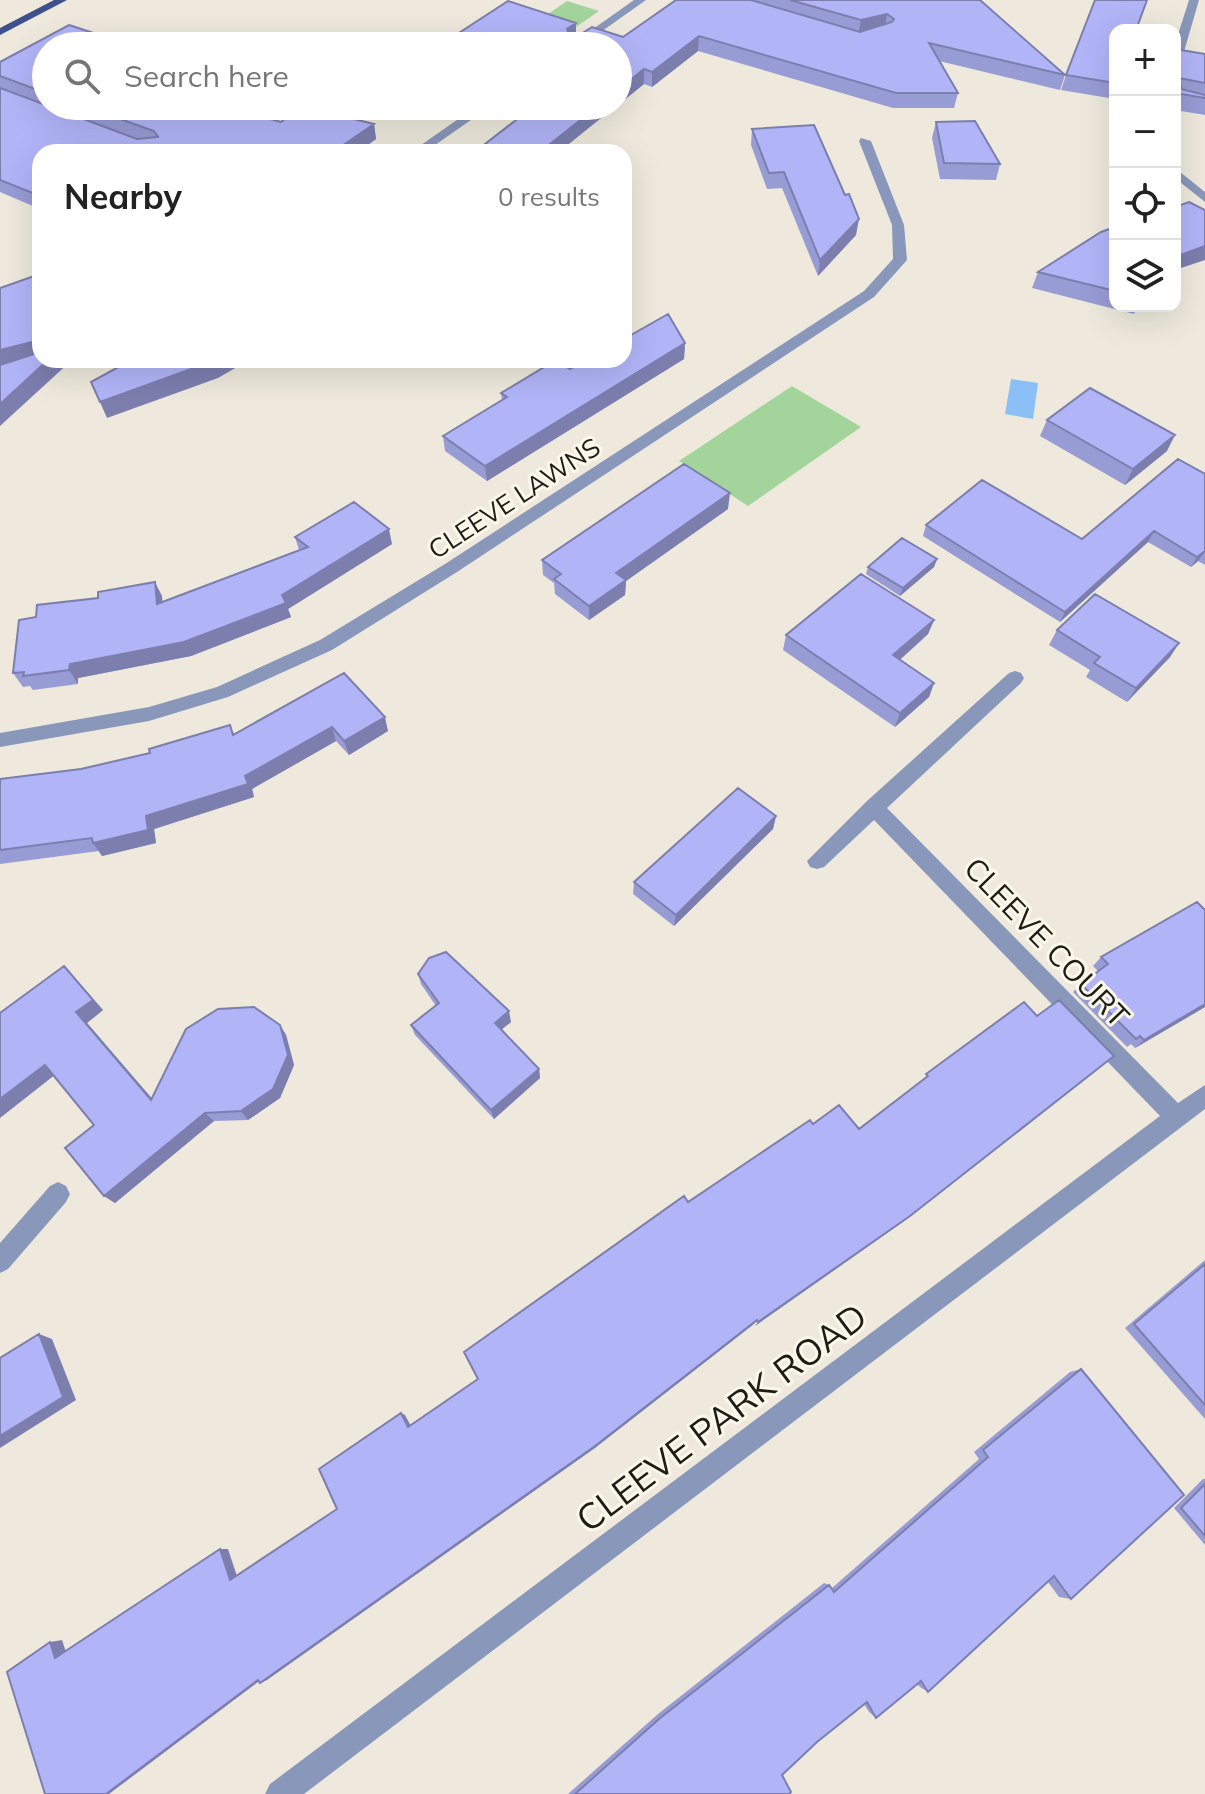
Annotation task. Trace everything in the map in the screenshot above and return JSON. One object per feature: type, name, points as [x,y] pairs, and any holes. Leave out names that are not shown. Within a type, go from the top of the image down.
[{"type":"main road","points":[[0,32],[62,0]]},
{"type":"street","points":[[594,32],[641,0]]},
{"type":"street","points":[[1181,42],[1194,0]]},
{"type":"street","points":[[429,144],[464,120]]},
{"type":"street","name":"CLEEVE LAWNS","points":[[0,740],[149,714],[222,692],[326,645],[451,568],[869,294],[900,260],[898,225],[865,141]]},
{"type":"street","points":[[1181,177],[1205,198]]},
{"type":"street","points":[[817,861],[1015,678]]},
{"type":"street","name":"CLEEVE COURT","points":[[874,807],[1177,1118]]},
{"type":"street","name":"CLEEVE PARK ROAD","points":[[280,1794],[1205,1096]]},
{"type":"street","points":[[0,1261],[58,1194]]},
{"type":"green space","points":[[567,1],[599,11],[573,29],[541,19]]},
{"type":"green space","points":[[792,386],[861,427],[748,506],[679,461]]},
{"type":"water","points":[[1011,379],[1038,383],[1033,419],[1005,414]]},
{"type":"building","points":[[676,0],[751,0],[860,32],[894,19],[887,14],[861,20],[790,0],[980,0],[1065,75],[929,43],[958,93],[896,93],[699,36],[652,72],[644,69],[632,79],[630,32]]},
{"type":"building","points":[[1095,0],[1147,0],[1138,24],[1109,24],[1109,82],[1066,75]]},
{"type":"building","points":[[508,1],[576,23],[567,29],[568,32],[460,32]]},
{"type":"building","points":[[69,25],[90,32],[56,32]]},
{"type":"building","points":[[592,27],[608,32],[584,32]]},
{"type":"building","points":[[32,45],[32,88],[0,76],[0,62]]},
{"type":"building","points":[[1181,50],[1205,54],[1205,83],[1181,78]]},
{"type":"building","points":[[0,88],[32,100],[32,120],[86,120],[137,139],[158,137],[154,131],[123,120],[358,120],[374,124],[345,144],[32,144],[32,193],[0,180]]},
{"type":"building","points":[[1181,89],[1205,95],[1205,98],[1181,94]]},
{"type":"building","points":[[516,120],[580,120],[550,144],[485,144]]},
{"type":"building","points":[[975,121],[1000,164],[944,163],[936,122]]},
{"type":"building","points":[[814,125],[859,219],[820,260],[784,172],[769,173],[752,129]]},
{"type":"building","points":[[1189,202],[1205,210],[1205,246],[1181,255],[1181,240],[1181,205]]},
{"type":"building","points":[[1109,229],[1109,290],[1038,272]]},
{"type":"building","points":[[32,277],[32,342],[0,350],[0,288]]},
{"type":"building","points":[[668,314],[685,343],[485,466],[443,436],[507,397],[501,393],[543,368],[632,368],[632,334]]},
{"type":"building","points":[[32,355],[32,368],[39,368],[0,404],[0,365]]},
{"type":"building","points":[[116,368],[194,368],[100,402],[91,382]]},
{"type":"building","points":[[1090,388],[1175,435],[1133,469],[1047,420]]},
{"type":"building","points":[[1178,459],[1205,474],[1205,551],[1197,557],[1154,531],[1065,612],[926,525],[982,480],[1082,539]]},
{"type":"building","points":[[684,464],[730,493],[616,573],[626,580],[589,606],[554,579],[561,574],[542,560]]},
{"type":"building","points":[[354,502],[389,529],[282,595],[286,603],[184,642],[70,664],[69,670],[23,676],[24,672],[13,673],[19,620],[36,617],[37,605],[98,598],[98,592],[155,582],[157,604],[308,547],[295,537]]},
{"type":"building","points":[[902,538],[937,559],[903,588],[868,567]]},
{"type":"building","points":[[861,574],[934,620],[893,655],[934,683],[900,713],[786,635]]},
{"type":"building","points":[[1095,594],[1179,643],[1136,688],[1094,663],[1100,657],[1057,630]]},
{"type":"building","points":[[344,673],[385,717],[344,741],[332,727],[245,776],[248,784],[146,816],[148,830],[93,843],[92,838],[0,850],[0,779],[81,769],[150,753],[149,749],[230,725],[233,735]]},
{"type":"building","points":[[738,788],[776,816],[676,915],[634,882]]},
{"type":"building","points":[[1197,902],[1205,910],[1205,1004],[1144,1040],[1140,1036],[1136,1039],[1081,984],[1108,964],[1101,957]]},
{"type":"building","points":[[446,952],[509,1011],[495,1023],[539,1069],[491,1110],[411,1025],[439,1003],[418,974],[429,958]]},
{"type":"building","points":[[64,966],[93,1000],[76,1012],[151,1100],[186,1029],[218,1009],[254,1007],[280,1025],[288,1055],[273,1089],[241,1111],[205,1113],[104,1196],[65,1148],[94,1125],[45,1065],[0,1099],[0,1013]]},
{"type":"building","points":[[1059,1000],[1114,1056],[910,1216],[757,1320],[595,1446],[260,1683],[258,1680],[106,1794],[45,1794],[7,1672],[50,1642],[55,1658],[220,1549],[230,1580],[337,1509],[319,1469],[401,1413],[408,1427],[478,1379],[464,1352],[684,1196],[688,1202],[810,1120],[813,1124],[839,1105],[859,1129],[928,1076],[926,1074],[1024,1002],[1037,1016]]},
{"type":"building","points":[[1205,1264],[1205,1405],[1134,1324]]},
{"type":"building","points":[[39,1334],[63,1397],[0,1436],[0,1358]]},
{"type":"building","points":[[1081,1369],[1184,1495],[1071,1599],[1054,1576],[928,1692],[921,1681],[876,1718],[867,1702],[782,1775],[791,1792],[789,1794],[575,1794],[659,1719],[829,1585],[834,1592],[988,1457],[983,1450]]},
{"type":"building","points":[[1205,1484],[1205,1536],[1181,1508]]}]
